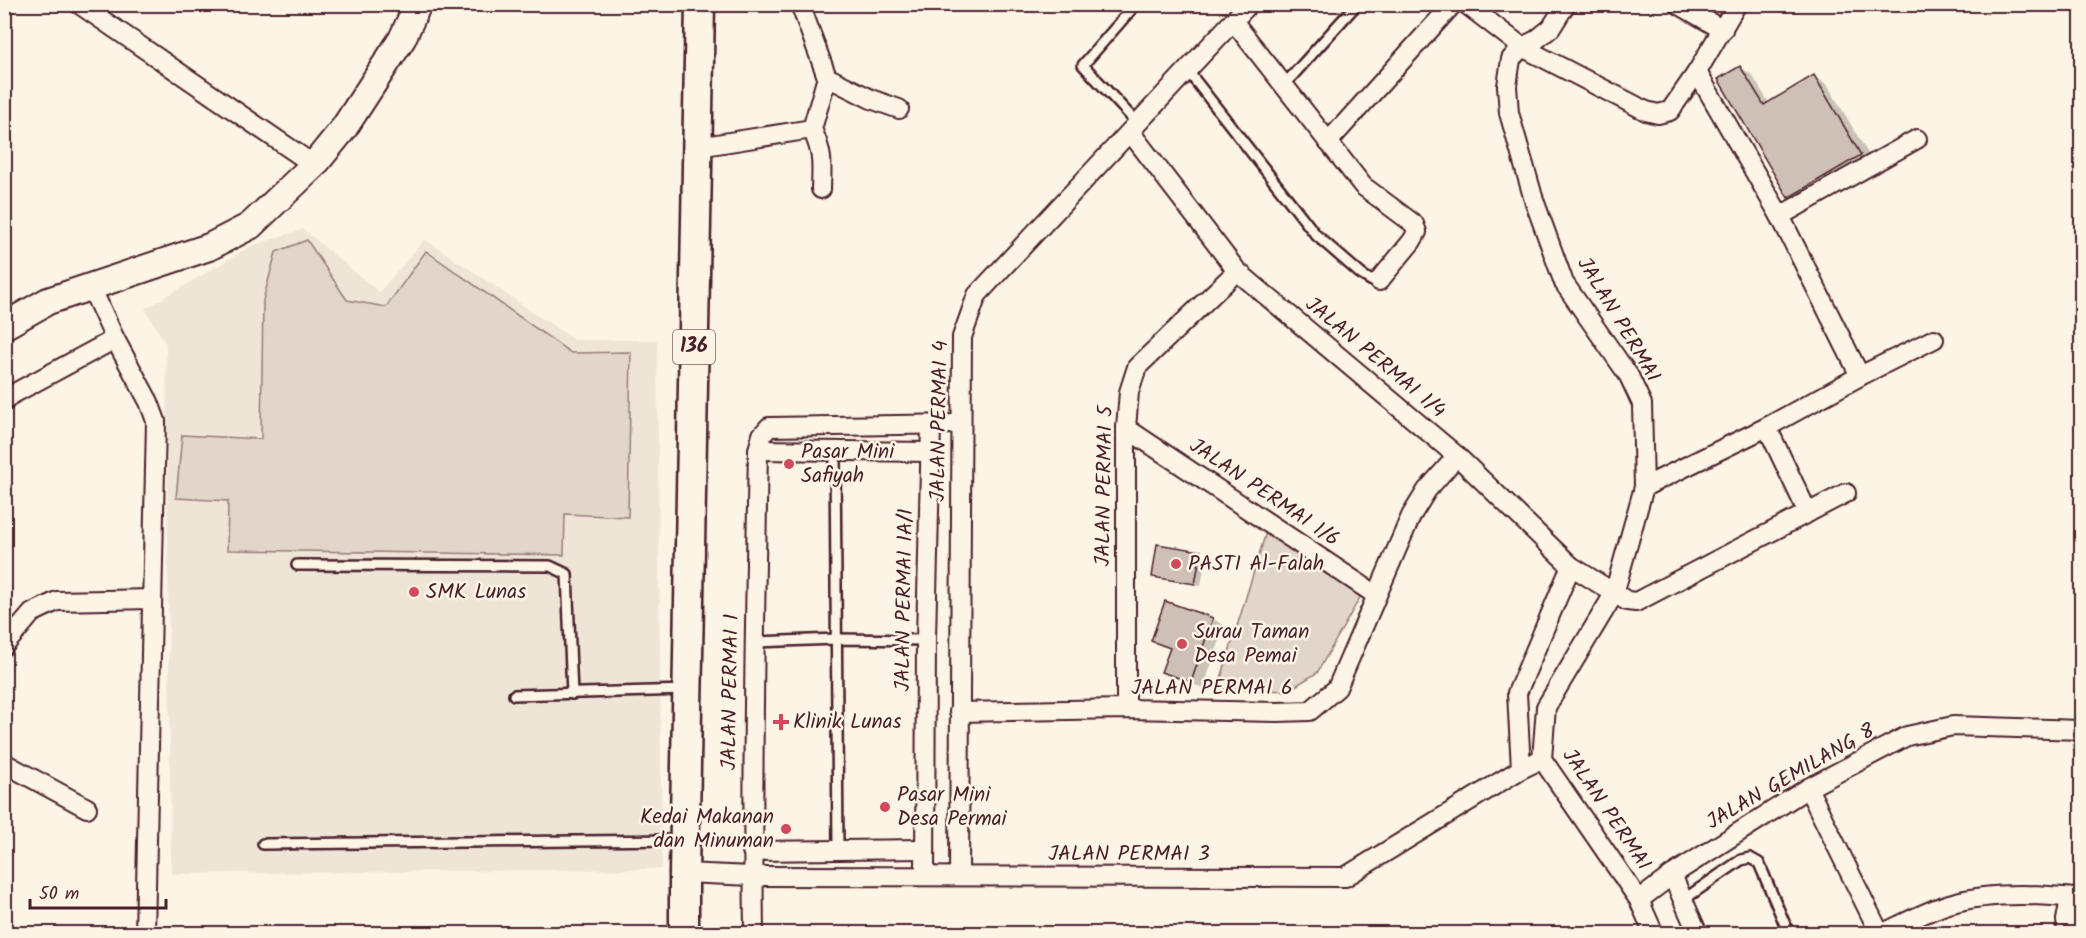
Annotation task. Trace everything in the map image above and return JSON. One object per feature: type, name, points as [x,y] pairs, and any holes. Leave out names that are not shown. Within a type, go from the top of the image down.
[{"type":"main road","points":[[4,326],[48,301],[90,285],[209,247],[250,226],[314,165],[344,128],[402,39],[418,4]]},
{"type":"main road","name":"136","points":[[684,933],[700,4]]},
{"type":"street","points":[[79,4],[314,165]]},
{"type":"street","points":[[800,4],[827,77],[812,129],[819,143],[822,158],[820,189]]},
{"type":"street","name":"JALAN PERMAI 4","points":[[959,876],[962,337],[977,295],[1249,4]]},
{"type":"street","points":[[1328,142],[1454,4]]},
{"type":"street","points":[[1466,4],[1522,47],[1646,111],[1658,114],[1671,111],[1737,4]]},
{"type":"street","points":[[1522,47],[1536,40],[1551,28],[1566,4]]},
{"type":"street","points":[[1678,4],[1723,30]]},
{"type":"street","points":[[1234,22],[1363,186],[1414,224],[1417,232],[1412,241],[1379,281]]},
{"type":"street","name":"JALAN PERMAI","points":[[1522,47],[1511,58],[1506,86],[1509,113],[1534,200],[1564,284],[1629,376],[1642,404],[1644,487],[1614,594],[1546,707],[1542,759],[1639,900],[1654,933]]},
{"type":"street","points":[[1697,72],[1780,216],[1860,376]]},
{"type":"street","points":[[827,77],[899,110]]},
{"type":"street","points":[[698,147],[812,129]]},
{"type":"street","name":"JALAN PERMAI 1/4","points":[[1134,129],[1237,271],[1457,456],[1571,566],[1614,594]]},
{"type":"street","points":[[1780,216],[1917,139]]},
{"type":"street","name":"JALAN PERMAI 5","points":[[1126,710],[1126,428],[1129,392],[1137,367],[1237,271]]},
{"type":"street","points":[[90,285],[115,339],[149,402],[156,421],[145,933]]},
{"type":"street","points":[[4,402],[11,395],[115,339]]},
{"type":"street","points":[[1644,487],[1767,427],[1934,339]]},
{"type":"street","points":[[930,452],[758,450],[762,435],[769,427],[961,424]]},
{"type":"street","name":"JALAN PERMAI 1A/1","points":[[925,876],[926,640],[931,425]]},
{"type":"street","points":[[1767,427],[1808,513]]},
{"type":"street","name":"JALAN PERMAI 1/6","points":[[1126,428],[1376,595]]},
{"type":"street","name":"JALAN PERMAI 1","points":[[753,933],[754,642],[758,450]]},
{"type":"street","name":"JALAN PERMAI 6","points":[[959,712],[1310,711],[1337,688],[1411,516],[1427,490],[1457,456]]},
{"type":"street","points":[[1614,594],[1627,601],[1636,602],[1846,493]]},
{"type":"street","points":[[1521,770],[1517,693],[1571,566]]},
{"type":"street","points":[[4,646],[32,613],[57,601],[152,599]]},
{"type":"street","name":"JALAN GEMILANG 8","points":[[1639,900],[1672,875],[1808,788],[1907,736],[1953,726],[2082,730]]},
{"type":"street","name":"JALAN PERMAI 3","points":[[684,873],[752,876],[1345,877],[1542,759]]},
{"type":"street","points":[[4,763],[87,808]]},
{"type":"street","points":[[1808,788],[1881,933],[1949,904],[2003,895],[2076,898],[2066,920],[2067,933]]},
{"type":"street","points":[[752,851],[925,849]]},
{"type":"street","points":[[1672,875],[1698,933]]},
{"type":"lane","points":[[1134,129],[1083,65],[1136,4]]},
{"type":"lane","points":[[1284,86],[1358,4]]},
{"type":"lane","points":[[1187,70],[1316,235],[1362,275],[1372,281],[1379,281]]},
{"type":"lane","points":[[835,451],[838,850]]},
{"type":"lane","points":[[297,565],[550,566],[560,569],[567,574],[572,694]]},
{"type":"lane","points":[[754,642],[837,639],[926,640]]},
{"type":"lane","points":[[514,695],[687,690]]},
{"type":"lane","points":[[262,844],[684,840]]},
{"type":"lane","points":[[1683,900],[1741,860],[1750,858],[1759,863],[1789,933]]},
{"type":"shaded area","name":"SMK Lunas","points":[[303,229],[379,292],[425,239],[574,340],[657,340],[662,869],[171,874],[166,344],[145,309],[251,246]]},
{"type":"shaded area","points":[[307,240],[347,300],[386,307],[426,251],[571,353],[631,352],[628,517],[565,514],[564,555],[227,550],[228,501],[176,498],[182,435],[261,439],[263,300],[276,252]]},
{"type":"shaded area","points":[[1267,529],[1362,594],[1317,673],[1287,691],[1218,688]]},
{"type":"building","points":[[1740,66],[1764,105],[1814,75],[1861,155],[1788,198],[1718,79]]},
{"type":"building","name":"PASTI Al-Falah","points":[[1157,544],[1201,551],[1195,584],[1152,577]]},
{"type":"building","name":"Surau Taman Desa Pemai","points":[[1165,601],[1213,618],[1191,682],[1161,672],[1170,648],[1151,641]]},
{"type":"place","name":"Pasar Mini Safiyah","points":[[789,464]]},
{"type":"place","name":"PASTI Al-Falah","points":[[1176,564]]},
{"type":"place","name":"SMK Lunas","points":[[414,592]]},
{"type":"place","name":"Surau Taman Desa Pemai","points":[[1182,644]]},
{"type":"place","name":"Klinik Lunas","points":[[781,722]]},
{"type":"place","name":"Pasar Mini Desa Permai","points":[[885,807]]},
{"type":"place","name":"Kedai Makanan dan Minuman","points":[[786,829]]}]
